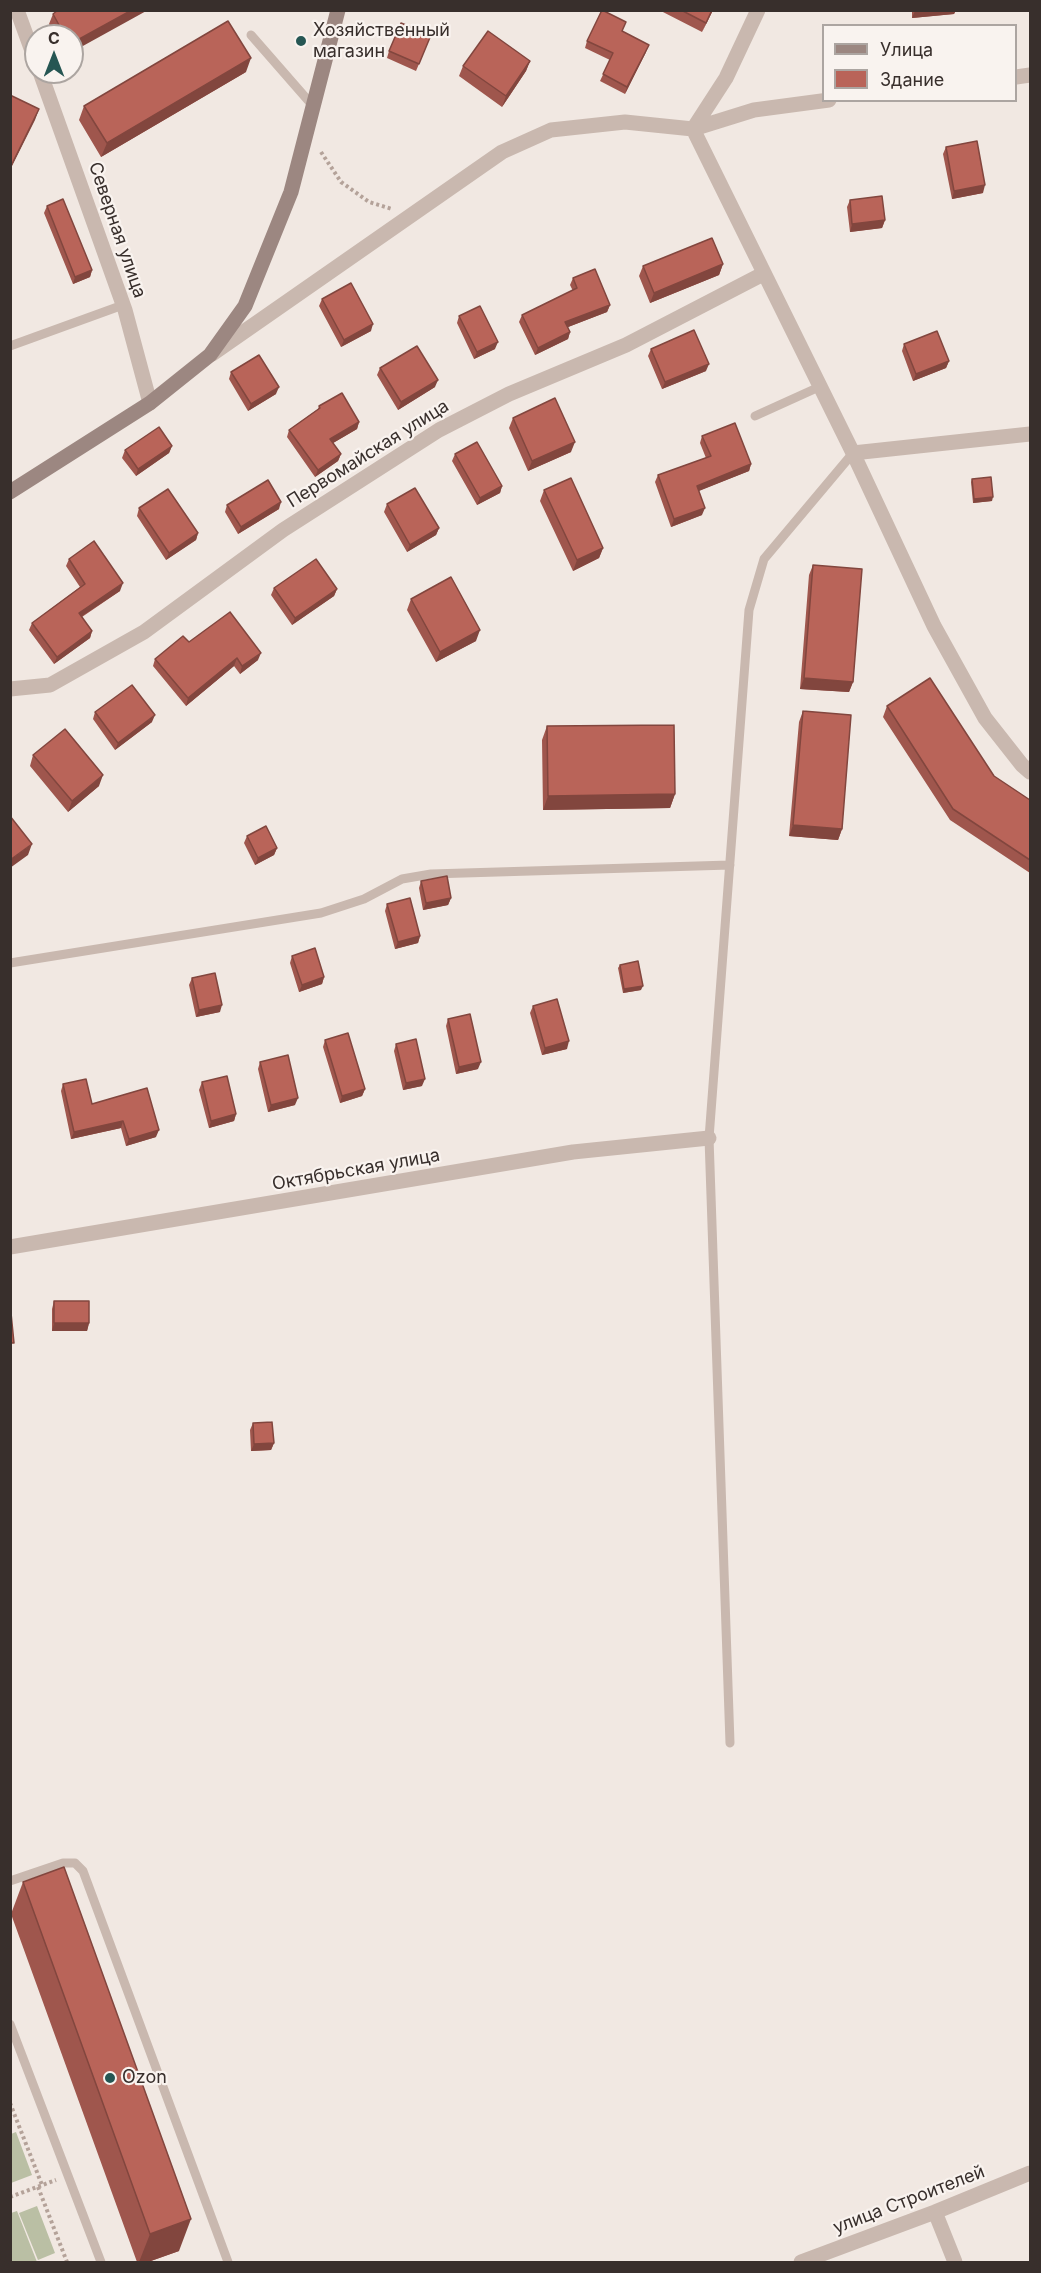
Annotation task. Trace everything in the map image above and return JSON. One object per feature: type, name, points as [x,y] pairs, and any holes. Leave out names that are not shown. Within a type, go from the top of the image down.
[{"type":"street","points":[[17,10],[24,29]]},
{"type":"street","points":[[210,355],[245,306],[291,192],[338,10]]},
{"type":"street","points":[[693,129],[726,78],[758,10]]},
{"type":"street","name":"Северная улица","points":[[44,84],[123,305],[150,403]]},
{"type":"street","points":[[10,492],[150,403],[210,355],[502,152],[551,130],[625,122],[693,129],[754,110],[822,101]]},
{"type":"street","points":[[693,129],[853,453],[934,626],[985,718],[1030,772]]},
{"type":"street","name":"Первомайская улица","points":[[10,689],[50,685],[144,632],[283,530],[439,430],[509,394],[626,345],[763,274]]},
{"type":"street","points":[[853,453],[1030,434]]},
{"type":"street","name":"Октябрьская улица","points":[[10,1247],[573,1152],[709,1138]]},
{"type":"street","name":"улица Строителей","points":[[801,2262],[1030,2174]]},
{"type":"street","points":[[935,2212],[950,2261]]},
{"type":"lane","points":[[251,35],[313,106]]},
{"type":"lane","points":[[10,346],[123,305]]},
{"type":"lane","points":[[755,416],[819,387]]},
{"type":"lane","points":[[730,1743],[709,1138],[749,610],[764,559],[853,453]]},
{"type":"lane","points":[[10,963],[321,913],[364,898],[402,879],[431,874],[730,865]]},
{"type":"lane","points":[[10,1881],[63,1863],[75,1863],[83,1871],[228,2262]]},
{"type":"lane","points":[[10,2024],[15,2048],[68,2175],[101,2262]]},
{"type":"path","points":[[309,121],[322,157],[340,182],[369,202],[395,210],[423,208]]},
{"type":"path","points":[[10,2103],[67,2262]]},
{"type":"path","points":[[10,2197],[68,2175]]},
{"type":"green space","points":[[16,2132],[32,2175],[11,2183],[11,2134]]},
{"type":"green space","points":[[37,2206],[55,2253],[38,2260],[19,2213]]},
{"type":"green space","points":[[17,2211],[37,2262],[11,2262],[11,2213]]},
{"type":"building","points":[[58,10],[132,10],[84,36],[84,24],[58,24],[53,14]]},
{"type":"building","points":[[602,10],[626,22],[622,31],[649,45],[627,87],[603,74],[613,53],[587,41]]},
{"type":"building","points":[[681,10],[712,10],[706,23]]},
{"type":"building","points":[[228,21],[251,58],[107,143],[84,106]]},
{"type":"building","points":[[401,23],[431,35],[419,64],[389,51]]},
{"type":"building","points":[[488,31],[530,61],[506,96],[463,66]]},
{"type":"building","points":[[10,95],[39,109],[10,168]]},
{"type":"building","points":[[977,141],[985,185],[954,191],[946,147]]},
{"type":"building","points":[[882,196],[885,220],[852,224],[850,200]]},
{"type":"building","points":[[63,199],[92,270],[75,277],[47,206]]},
{"type":"building","points":[[712,238],[723,264],[654,293],[643,266]]},
{"type":"building","points":[[595,269],[610,305],[565,322],[570,332],[538,348],[522,315],[577,288],[573,278]]},
{"type":"building","points":[[351,283],[373,324],[344,340],[322,299]]},
{"type":"building","points":[[480,306],[498,342],[477,352],[459,316]]},
{"type":"building","points":[[694,330],[709,364],[665,382],[651,349]]},
{"type":"building","points":[[937,331],[949,361],[916,374],[904,344]]},
{"type":"building","points":[[417,346],[438,380],[401,402],[380,368]]},
{"type":"building","points":[[259,355],[279,387],[251,404],[231,372]]},
{"type":"building","points":[[342,393],[359,422],[330,439],[341,454],[318,470],[289,430],[320,408],[319,406]]},
{"type":"building","points":[[555,398],[575,442],[532,461],[513,418]]},
{"type":"building","points":[[735,423],[751,464],[697,486],[705,508],[674,519],[658,475],[711,456],[702,436]]},
{"type":"building","points":[[159,427],[172,446],[138,469],[125,450]]},
{"type":"building","points":[[477,442],[502,486],[480,498],[455,454]]},
{"type":"building","points":[[991,477],[993,497],[974,499],[972,479]]},
{"type":"building","points":[[571,478],[603,548],[577,560],[544,490]]},
{"type":"building","points":[[268,480],[281,502],[241,527],[227,505]]},
{"type":"building","points":[[415,488],[439,528],[410,545],[387,504]]},
{"type":"building","points":[[168,489],[198,533],[169,553],[139,508]]},
{"type":"building","points":[[94,541],[123,583],[79,613],[92,631],[57,657],[32,623],[85,584],[69,559]]},
{"type":"building","points":[[316,559],[337,589],[295,618],[274,588]]},
{"type":"building","points":[[813,565],[862,569],[853,682],[804,678]]},
{"type":"building","points":[[451,577],[480,630],[440,652],[411,599]]},
{"type":"building","points":[[230,612],[261,653],[242,666],[237,658],[188,698],[155,659],[183,636],[189,642]]},
{"type":"building","points":[[930,678],[994,776],[1030,800],[1030,860],[953,809],[887,706]]},
{"type":"building","points":[[132,685],[155,715],[118,743],[95,712]]},
{"type":"building","points":[[803,711],[851,715],[842,829],[793,825]]},
{"type":"building","points":[[674,725],[675,794],[548,796],[547,726]]},
{"type":"building","points":[[65,729],[103,775],[72,801],[33,755]]},
{"type":"building","points":[[10,816],[32,844],[10,860]]},
{"type":"building","points":[[266,826],[277,848],[258,858],[247,836]]},
{"type":"building","points":[[447,876],[451,898],[426,903],[421,881]]},
{"type":"building","points":[[410,898],[420,936],[398,942],[387,904]]},
{"type":"building","points":[[315,948],[324,977],[302,985],[292,956]]},
{"type":"building","points":[[638,961],[643,986],[624,989],[620,965]]},
{"type":"building","points":[[215,973],[222,1005],[199,1010],[192,978]]},
{"type":"building","points":[[557,999],[569,1041],[545,1048],[533,1006]]},
{"type":"building","points":[[470,1014],[481,1062],[459,1067],[448,1019]]},
{"type":"building","points":[[348,1033],[365,1089],[342,1096],[325,1040]]},
{"type":"building","points":[[416,1039],[425,1079],[406,1083],[396,1044]]},
{"type":"building","points":[[288,1055],[298,1098],[271,1105],[260,1062]]},
{"type":"building","points":[[227,1076],[236,1114],[211,1121],[202,1082]]},
{"type":"building","points":[[86,1079],[92,1104],[147,1088],[159,1130],[129,1139],[123,1121],[74,1132],[63,1084]]},
{"type":"building","points":[[54,1301],[89,1301],[89,1323],[54,1323]]},
{"type":"building","points":[[11,1313],[14,1343],[10,1343]]},
{"type":"building","points":[[272,1422],[274,1443],[254,1444],[253,1423]]},
{"type":"building","points":[[64,1867],[191,2219],[150,2234],[23,1882]]},
{"type":"place","name":"Хозяйственный магазин","points":[[301,41]]},
{"type":"place","name":"Ozon","points":[[110,2078]]}]
